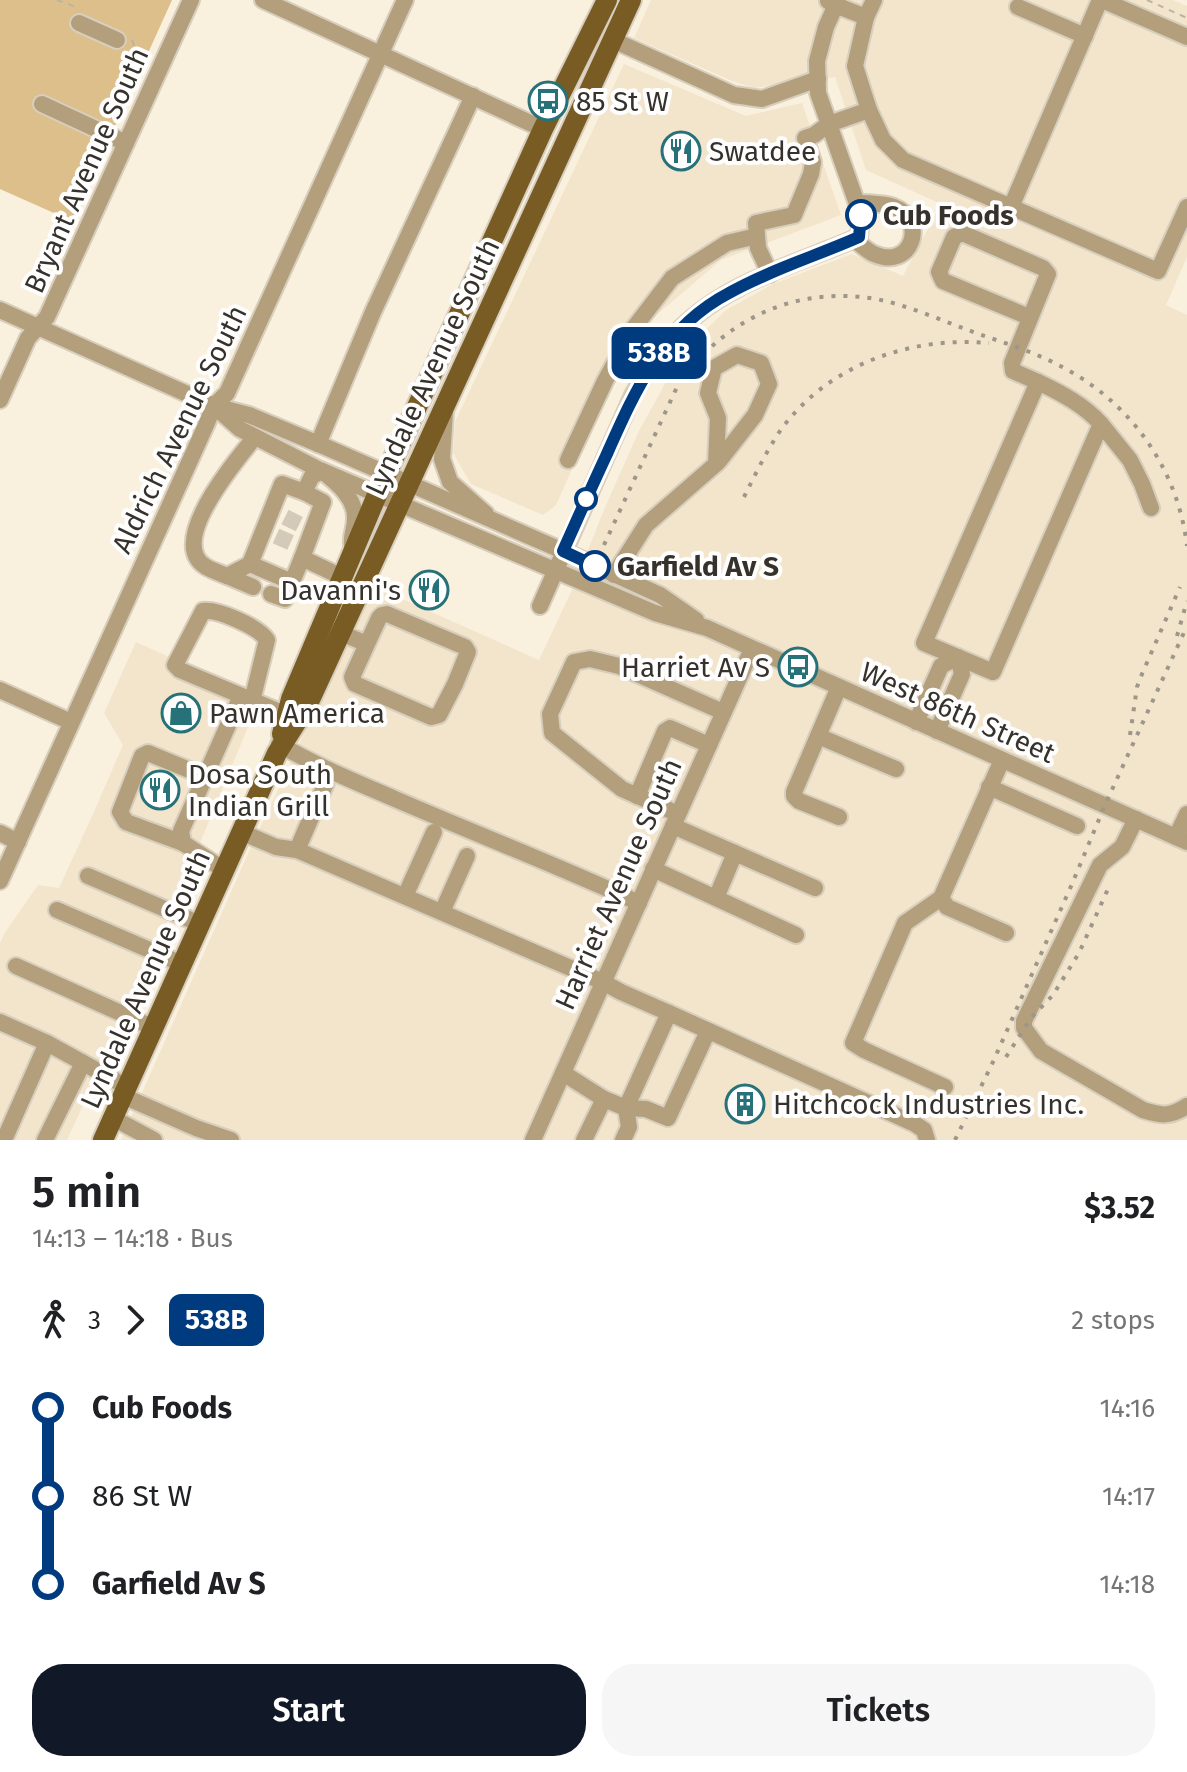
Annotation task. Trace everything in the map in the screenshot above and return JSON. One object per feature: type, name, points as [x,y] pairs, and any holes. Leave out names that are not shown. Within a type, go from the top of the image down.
[{"type":"main road","name":"Lyndale Avenue South","points":[[279,747],[291,699],[377,495],[543,129],[607,0]]},
{"type":"main road","name":"Lyndale Avenue South","points":[[103,1140],[279,747],[308,704],[631,0]]},
{"type":"street","name":"Bryant Avenue South","points":[[0,400],[28,338],[47,317],[191,0]]},
{"type":"street","points":[[263,0],[543,129]]},
{"type":"street","name":"Aldrich Avenue South","points":[[0,881],[214,406],[227,393],[405,0]]},
{"type":"street","points":[[874,0],[866,17],[855,66],[869,110],[883,140],[903,160],[1158,271],[1187,207]]},
{"type":"street","points":[[1011,207],[1101,0],[1187,37]]},
{"type":"street","points":[[856,238],[861,215],[818,93],[817,61],[833,2],[866,17]]},
{"type":"street","points":[[1013,2],[1085,36]]},
{"type":"street","points":[[79,23],[117,40]]},
{"type":"street","points":[[613,40],[734,95],[762,99],[818,79]]},
{"type":"street","points":[[318,444],[373,312],[473,96]]},
{"type":"street","points":[[42,104],[126,143]]},
{"type":"street","points":[[770,274],[758,248],[756,223],[794,215],[813,162],[805,138],[829,124],[869,110]]},
{"type":"street","points":[[856,238],[875,254],[893,258],[907,250],[912,243],[913,231],[908,218],[897,208],[857,203]]},
{"type":"street","points":[[1029,317],[943,281],[939,272],[954,237],[962,233],[1043,268],[1048,274],[1012,363],[1013,371],[1077,403],[1093,415],[1130,460],[1151,508]]},
{"type":"street","points":[[568,460],[633,329],[672,278],[727,243],[757,236]]},
{"type":"street","points":[[540,606],[633,395],[650,365],[672,337],[698,313],[727,293],[856,238]]},
{"type":"street","name":"West 86th Street","points":[[0,310],[214,406],[249,415],[563,551],[660,595],[707,628]]},
{"type":"street","points":[[633,329],[663,349]]},
{"type":"street","points":[[614,575],[646,525],[716,464],[755,415],[769,384],[761,363],[737,355],[714,368],[708,393],[718,418],[716,464]]},
{"type":"street","points":[[1038,382],[924,643],[993,672],[1101,424]]},
{"type":"street","points":[[445,405],[442,459],[450,482],[493,521]]},
{"type":"street","name":"West 86th Street","points":[[214,406],[240,429],[322,471],[655,613],[707,628],[1181,840]]},
{"type":"street","points":[[253,587],[199,561],[194,535],[215,489],[255,437]]},
{"type":"street","points":[[304,492],[312,476],[322,471],[351,499],[355,518],[351,535],[353,551]]},
{"type":"street","points":[[227,576],[250,564],[270,533],[278,513],[282,484],[304,492],[323,502],[308,528],[285,599],[271,594]]},
{"type":"street","points":[[300,550],[342,577]]},
{"type":"street","points":[[250,564],[292,582]]},
{"type":"street","points":[[183,843],[181,831],[204,776],[246,698],[267,640],[262,632],[213,610],[203,611],[175,665],[180,670],[246,698],[287,715]]},
{"type":"street","points":[[387,614],[465,647],[468,652],[439,715],[431,717],[355,684],[352,677],[367,644],[379,618],[387,614]]},
{"type":"street","points":[[341,633],[367,644]]},
{"type":"street","name":"Harriet Avenue South","points":[[533,1140],[752,649]]},
{"type":"street","points":[[916,722],[941,666],[958,657]]},
{"type":"street","points":[[937,731],[962,674],[958,657]]},
{"type":"street","points":[[723,712],[619,666],[590,659],[574,662],[550,714],[552,733],[622,789],[735,853],[815,888]]},
{"type":"street","points":[[839,687],[794,792],[799,801],[839,817]]},
{"type":"street","points":[[0,690],[71,722]]},
{"type":"street","points":[[637,796],[665,731],[670,728],[709,745]]},
{"type":"street","points":[[818,736],[896,769]]},
{"type":"street","points":[[279,747],[639,903]]},
{"type":"street","points":[[204,776],[148,753],[142,756],[120,812],[126,822],[183,843],[224,870]]},
{"type":"street","points":[[945,1087],[853,1043],[905,923],[941,898],[1002,760]]},
{"type":"street","points":[[297,850],[326,783]]},
{"type":"street","points":[[989,787],[1077,826]]},
{"type":"street","points":[[1181,840],[1187,814]]},
{"type":"street","points":[[1136,819],[1122,847],[1100,865],[1024,1021],[1024,1028],[1041,1051],[1143,1110],[1159,1116],[1175,1114],[1187,1106]]},
{"type":"street","points":[[241,832],[276,847],[297,850],[603,982],[915,1124],[924,1130],[927,1140]]},
{"type":"street","points":[[405,896],[434,832]]},
{"type":"street","points":[[0,833],[18,842]]},
{"type":"street","points":[[716,898],[735,853]]},
{"type":"street","points":[[442,912],[467,856]]},
{"type":"street","points":[[653,869],[796,935]]},
{"type":"street","points":[[88,876],[200,924]]},
{"type":"street","points":[[941,898],[947,907],[1006,933]]},
{"type":"street","points":[[57,910],[182,964]]},
{"type":"street","points":[[16,966],[154,1028]]},
{"type":"street","points":[[623,1140],[629,1127],[626,1108],[669,1013]]},
{"type":"street","points":[[0,1022],[47,1043],[125,1091],[196,1128],[231,1140]]},
{"type":"street","points":[[563,1073],[604,1099],[668,1118],[708,1031]]},
{"type":"street","points":[[4,1140],[47,1043]]},
{"type":"street","points":[[45,1140],[83,1063]]},
{"type":"street","points":[[584,1140],[604,1099]]},
{"type":"street","points":[[113,1118],[154,1140]]},
{"type":"path","points":[[1147,0],[1187,18]]},
{"type":"shaded area","points":[[0,0],[172,0],[72,221],[0,189]]},
{"type":"shaded area","points":[[651,0],[1173,0],[1187,6],[1187,257],[1166,305],[1187,315],[1187,1140],[121,1140],[251,847],[373,586],[539,660],[639,431],[682,353],[726,310],[773,284],[852,254],[903,276],[941,204],[866,170],[835,77],[754,88],[732,81],[634,38]]},
{"type":"shaded area","points":[[624,64],[746,116],[802,103],[841,215],[721,260],[654,317],[610,384],[556,505],[543,515],[471,484],[453,453],[455,422]]},
{"type":"shaded area","points":[[136,642],[260,698],[162,935],[67,1140],[0,1140],[0,944],[38,885],[59,888],[93,814],[123,745],[104,713]]},
{"type":"tunnel","points":[[285,517],[303,526]]},
{"type":"tunnel","points":[[276,536],[294,544]]},
{"type":"railway","points":[[604,545],[677,387],[695,363],[738,326],[763,313],[817,297],[846,296],[876,299],[922,313],[1041,357],[1088,383],[1111,400],[1148,442],[1174,491],[1187,546]]},
{"type":"railway","points":[[744,497],[780,431],[821,388],[846,372],[901,350],[959,342],[989,343]]},
{"type":"railway","points":[[1130,735],[1137,687],[1180,587]]},
{"type":"railway","points":[[1177,636],[1187,601]]},
{"type":"railway","points":[[955,1140],[993,1062],[1187,626]]},
{"type":"railway","points":[[1006,1057],[1031,1018],[1053,995],[1079,953],[1108,889]]},
{"type":"bus line","name":"538B","points":[[595,566],[563,551],[633,395],[650,365],[672,337],[698,313],[727,293],[859,237],[861,215]]},
{"type":"place","name":"85 St W","points":[[548,101]]},
{"type":"place","name":"Swatdee","points":[[681,151]]},
{"type":"place","name":"Cub Foods","points":[[861,215]]},
{"type":"place","name":"Garfield Av S","points":[[595,566]]},
{"type":"place","name":"Davanni's","points":[[429,590]]},
{"type":"place","name":"Harriet Av S","points":[[798,667]]},
{"type":"place","name":"Pawn America","points":[[181,713]]},
{"type":"place","name":"Dosa South Indian Grill","points":[[160,790]]},
{"type":"place","name":"Hitchcock Industries Inc.","points":[[745,1104]]}]
